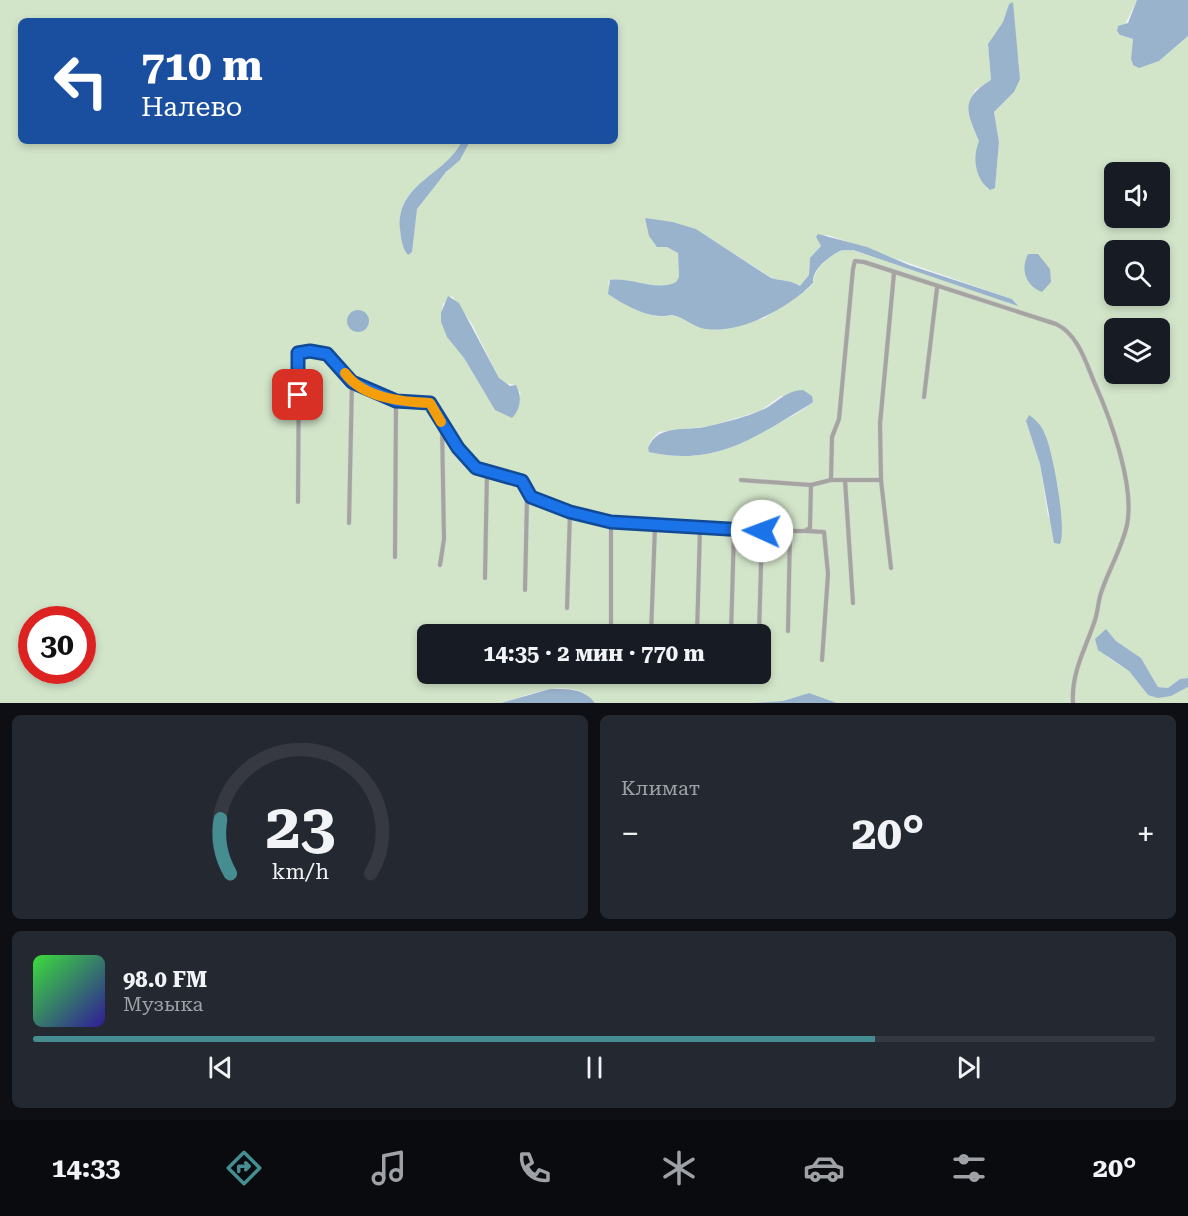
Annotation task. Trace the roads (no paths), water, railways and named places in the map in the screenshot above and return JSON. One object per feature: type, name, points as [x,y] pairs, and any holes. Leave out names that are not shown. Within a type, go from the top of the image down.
[{"type":"street","points":[[831,480],[832,437],[839,419],[855,261],[1066,328],[1081,352],[1098,390],[1123,467],[1128,507],[1127,525],[1100,596],[1095,621],[1081,654],[1072,691],[1073,703]]},
{"type":"street","points":[[891,568],[881,480],[880,424],[894,273]]},
{"type":"street","points":[[924,397],[937,288]]},
{"type":"street","points":[[298,502],[298,353],[310,351],[327,354],[352,382],[396,401],[430,403],[471,464],[487,472],[522,481],[531,497],[570,512],[611,522],[655,526],[824,532],[828,574],[822,660]]},
{"type":"street","points":[[349,523],[352,382]]},
{"type":"street","points":[[395,556],[396,401]]},
{"type":"street","points":[[440,565],[444,539],[442,423]]},
{"type":"street","points":[[485,578],[487,472]]},
{"type":"street","points":[[741,480],[811,485],[831,480],[881,480]]},
{"type":"street","points":[[845,480],[853,603]]},
{"type":"street","points":[[805,531],[810,528],[811,485]]},
{"type":"street","points":[[525,590],[527,498],[531,497]]},
{"type":"street","points":[[567,608],[570,512]]},
{"type":"street","points":[[611,522],[611,624]]},
{"type":"street","points":[[651,624],[655,526]]},
{"type":"street","points":[[697,624],[700,529]]},
{"type":"street","points":[[731,624],[734,530]]},
{"type":"street","points":[[759,624],[762,531]]},
{"type":"street","points":[[788,631],[790,531]]},
{"type":"water","points":[[1137,0],[1188,0],[1188,36],[1159,61],[1139,68],[1133,65],[1131,59],[1133,39],[1120,35],[1117,31],[1118,26],[1128,23]]},
{"type":"water","points":[[1013,2],[1020,79],[1014,92],[994,112],[999,142],[995,188],[990,190],[981,180],[976,168],[979,141],[968,106],[974,93],[991,80],[988,44],[1003,22],[1009,4]]},
{"type":"water","points":[[460,144],[468,144],[460,160],[446,172],[417,209],[412,252],[408,255],[403,246],[400,229],[401,213],[406,201],[413,190],[454,153]]},
{"type":"water","points":[[645,218],[673,222],[696,229],[771,278],[800,286],[809,275],[810,258],[821,246],[816,237],[818,234],[867,247],[909,265],[1012,299],[1018,306],[853,250],[843,250],[825,261],[815,274],[813,283],[792,301],[749,323],[720,329],[706,329],[676,316],[652,315],[638,311],[608,294],[610,280],[668,285],[676,282],[679,277],[678,253],[667,247],[657,247],[649,236]]},
{"type":"water","points":[[1028,254],[1038,254],[1050,269],[1051,282],[1042,292],[1032,286],[1026,277],[1025,266]]},
{"type":"water","points":[[448,296],[459,303],[499,378],[510,386],[516,385],[520,402],[512,418],[495,410],[464,358],[447,337],[441,322],[441,313]]},
{"type":"water","points":[[358,310],[366,313],[369,321],[366,329],[358,332],[350,329],[347,321],[350,313]]},
{"type":"water","points":[[803,390],[812,396],[813,402],[771,428],[734,446],[695,455],[673,456],[649,452],[648,448],[653,440],[666,432],[700,428],[743,417],[768,407],[791,393]]},
{"type":"water","points":[[1029,415],[1038,422],[1048,441],[1062,522],[1060,544],[1054,543],[1040,464],[1026,421]]},
{"type":"water","points":[[1106,629],[1116,641],[1141,658],[1158,687],[1168,688],[1180,679],[1188,678],[1188,687],[1171,696],[1158,698],[1148,695],[1129,671],[1098,650],[1095,639]]},
{"type":"water","points":[[550,689],[569,689],[580,692],[586,694],[595,703],[501,703]]},
{"type":"water","points":[[809,693],[837,703],[753,703],[783,701]]}]
